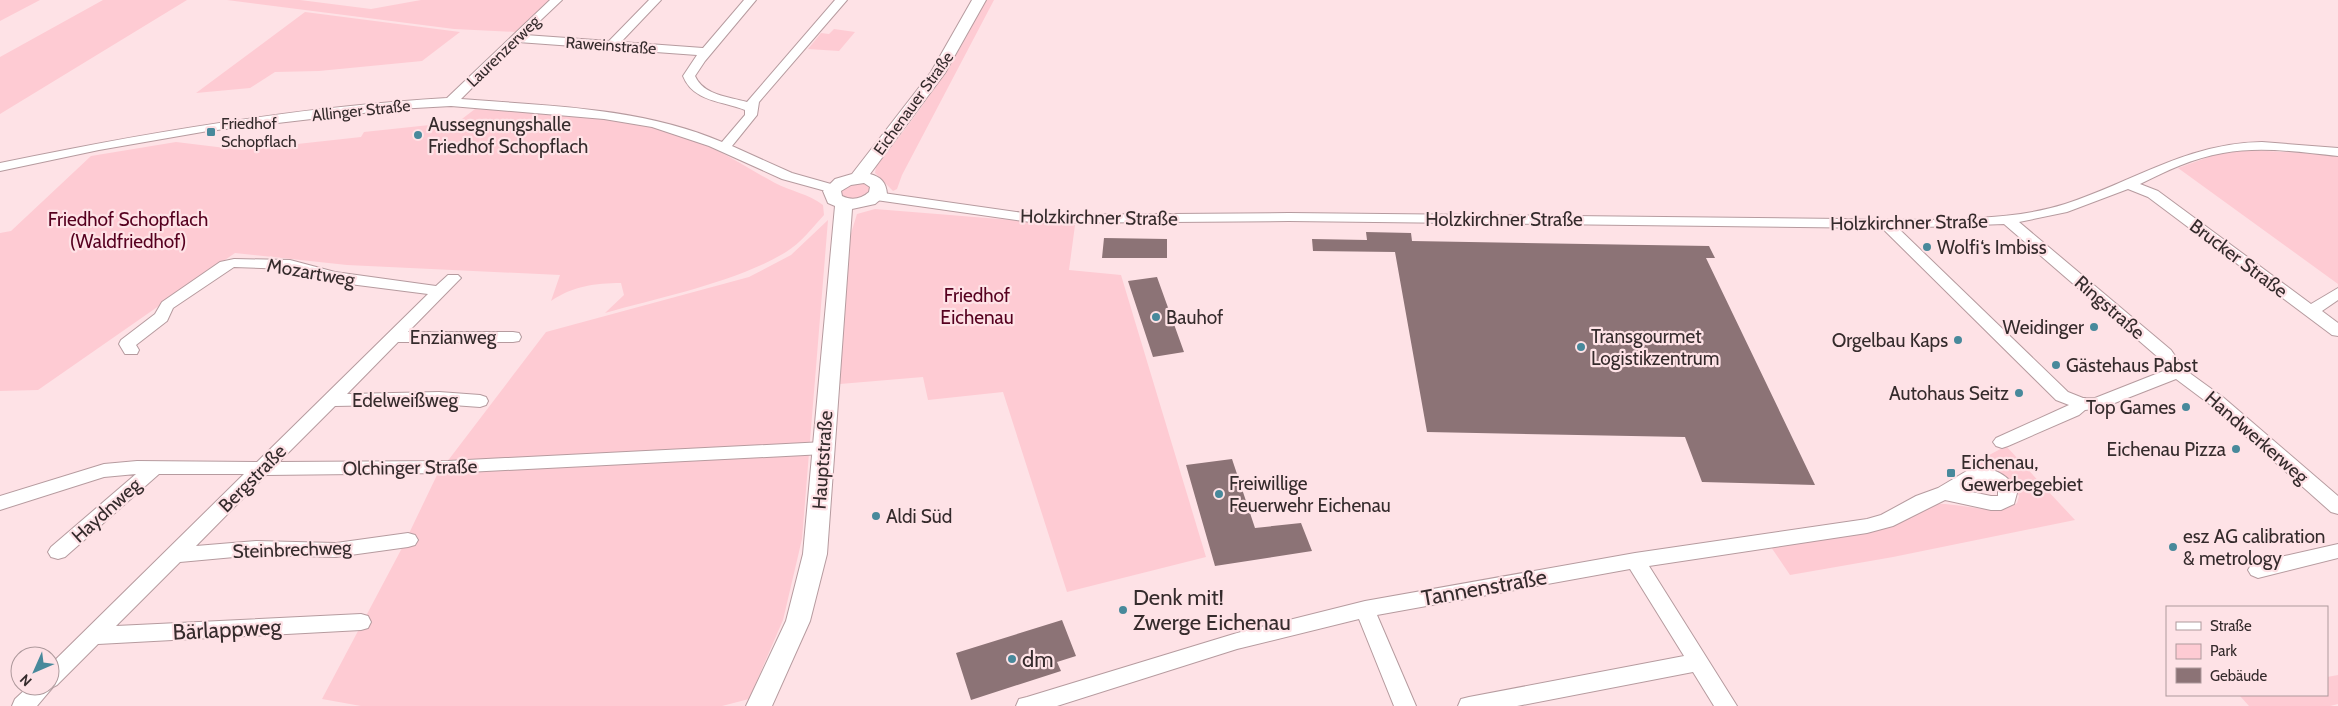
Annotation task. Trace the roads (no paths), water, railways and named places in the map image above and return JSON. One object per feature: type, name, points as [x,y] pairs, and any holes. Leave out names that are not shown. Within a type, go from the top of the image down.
[{"type":"main road","name":"Eichenauer Straße","points":[[858,178],[938,73],[979,0]]},
{"type":"main road","points":[[858,178],[868,179],[878,185],[879,189],[876,196],[861,203],[839,196],[844,181],[858,178]]},
{"type":"main road","name":"Hauptstraße","points":[[759,706],[798,621],[815,554],[843,209],[839,196]]},
{"type":"street","name":"Laurenzerweg","points":[[451,102],[556,0]]},
{"type":"street","points":[[612,45],[655,0]]},
{"type":"street","points":[[750,0],[688,76],[692,85],[726,101],[752,108]]},
{"type":"street","points":[[723,146],[728,143],[751,115],[753,101],[841,0]]},
{"type":"street","name":"Raweinstraße","points":[[516,38],[706,52]]},
{"type":"street","name":"Allinger Straße","points":[[0,167],[100,146],[208,127],[397,105],[451,102],[604,115],[677,130],[723,146],[787,176],[839,196]]},
{"type":"street","name":"Holzkirchner Straße","points":[[876,196],[1038,220],[1289,218],[1929,224],[2008,220],[2052,212],[2133,186],[2181,161],[2237,147],[2289,147],[2338,152]]},
{"type":"street","name":"Brucker Straße","points":[[2133,186],[2153,194],[2338,331]]},
{"type":"street","name":"Ringstraße","points":[[2008,220],[2165,354],[2175,365],[2174,371]]},
{"type":"street","points":[[1886,224],[2062,396],[2081,404],[2096,404],[2167,377],[2174,371]]},
{"type":"street","name":"Mozartweg","points":[[131,350],[127,344],[161,317],[167,305],[234,262],[290,265],[334,277],[440,291]]},
{"type":"street","name":"Bergstraße","points":[[60,669],[454,278]]},
{"type":"street","points":[[2311,311],[2338,293]]},
{"type":"street","name":"Enzianweg","points":[[394,337],[513,337]]},
{"type":"street","name":"Handwerkerweg","points":[[2174,371],[2185,376],[2218,402],[2338,507]]},
{"type":"street","name":"Edelweißweg","points":[[330,400],[439,398],[480,401]]},
{"type":"street","points":[[2002,442],[2072,410],[2081,404]]},
{"type":"street","name":"Olchinger Straße","points":[[0,503],[104,471],[155,467],[355,469],[448,467],[824,448]]},
{"type":"street","name":"Haydnweg","points":[[58,552],[155,467]]},
{"type":"street","name":"Tannenstraße","points":[[1027,706],[1237,641],[1365,609],[1635,561],[1867,526],[1886,521],[1923,501],[1944,493]]},
{"type":"street","name":"Steinbrechweg","points":[[176,555],[256,548],[336,550],[408,540]]},
{"type":"street","points":[[2258,570],[2338,551]]},
{"type":"street","points":[[1635,561],[1726,706]]},
{"type":"street","points":[[1365,609],[1405,706]]},
{"type":"street","name":"Bärlappweg","points":[[94,636],[361,622]]},
{"type":"street","points":[[1469,706],[1698,662]]},
{"type":"street","points":[[23,706],[33,696]]},
{"type":"place","name":"Friedhof Schopflach","points":[[211,132]]},
{"type":"place","name":"Aussegnungshalle Friedhof Schopflach","points":[[418,135]]},
{"type":"place","name":"Wolfi‘s Imbiss","points":[[1927,247]]},
{"type":"place","name":"Bauhof","points":[[1156,317]]},
{"type":"place","name":"Weidinger","points":[[2094,327]]},
{"type":"place","name":"Orgelbau Kaps","points":[[1958,340]]},
{"type":"place","name":"Transgourmet Logistikzentrum","points":[[1581,347]]},
{"type":"place","name":"Gästehaus Pabst","points":[[2056,365]]},
{"type":"place","name":"Autohaus Seitz","points":[[2019,393]]},
{"type":"place","name":"Top Games","points":[[2186,407]]},
{"type":"place","name":"Eichenau Pizza","points":[[2236,449]]},
{"type":"place","name":"Eichenau, Gewerbegebiet","points":[[1951,473]]},
{"type":"place","name":"Freiwillige Feuerwehr Eichenau","points":[[1219,494]]},
{"type":"place","name":"Aldi Süd","points":[[876,516]]},
{"type":"place","name":"esz AG calibration & metrology","points":[[2173,547]]},
{"type":"place","name":"Denk mit! Zwerge Eichenau","points":[[1123,610]]},
{"type":"place","name":"dm","points":[[1012,659]]},
{"type":"park label","name":"Friedhof Schopflach (Waldfriedhof)","points":[[128,230]]},
{"type":"park label","name":"Friedhof Eichenau","points":[[977,306]]}]
